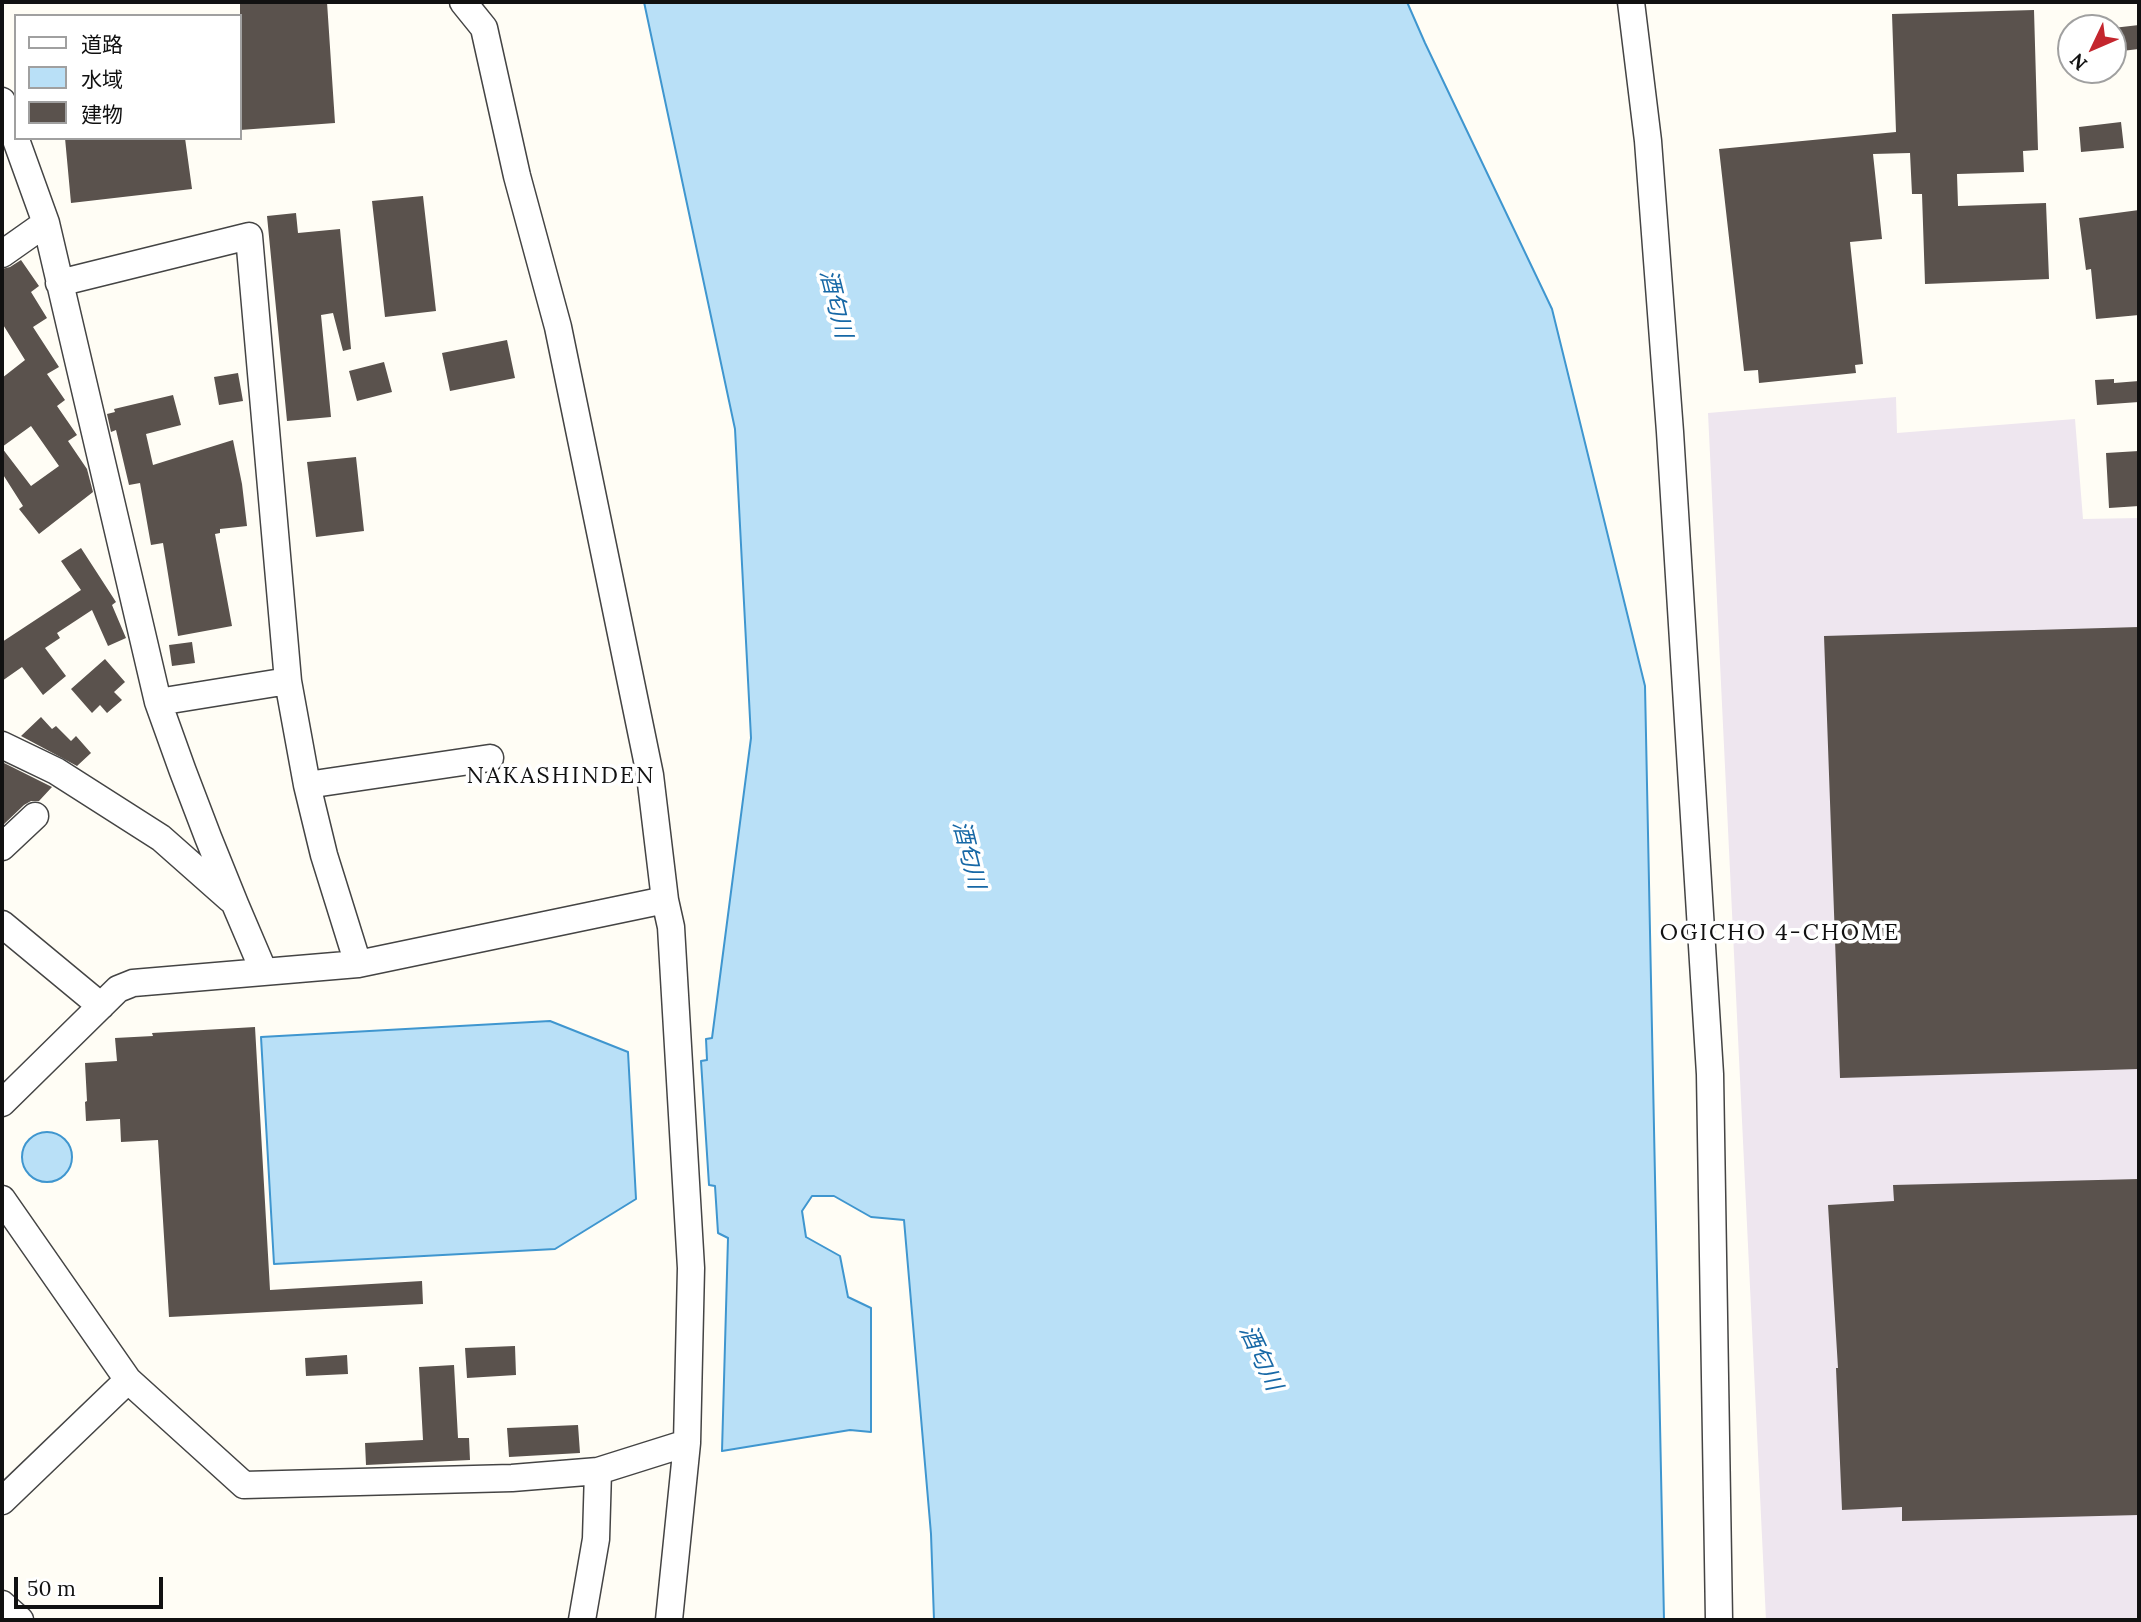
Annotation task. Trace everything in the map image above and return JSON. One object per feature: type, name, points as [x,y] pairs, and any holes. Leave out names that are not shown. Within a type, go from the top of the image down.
[{"type":"street","points":[[463,2],[484,28],[517,176],[558,327],[650,775],[665,900],[671,927],[691,1268],[687,1443],[669,1620]]},
{"type":"street","points":[[1631,2],[1648,141],[1670,432],[1710,1074],[1719,1620]]},
{"type":"street","points":[[2,101],[14,134]]},
{"type":"street","points":[[16,140],[46,223],[159,702],[233,903],[264,972]]},
{"type":"street","points":[[2,254],[46,223]]},
{"type":"street","points":[[59,283],[249,236],[288,681],[307,786],[324,855],[358,964]]},
{"type":"street","points":[[159,702],[288,681]]},
{"type":"street","points":[[2,745],[56,771],[161,838],[233,903]]},
{"type":"street","points":[[307,786],[490,758]]},
{"type":"street","points":[[2,847],[35,816]]},
{"type":"street","points":[[2,1103],[118,989],[133,983],[358,964],[665,900]]},
{"type":"street","points":[[2,924],[101,1006]]},
{"type":"street","points":[[2,1199],[128,1380],[244,1485],[512,1478],[598,1471],[687,1443]]},
{"type":"street","points":[[2,1501],[128,1380]]},
{"type":"street","points":[[582,1620],[596,1539],[598,1471]]},
{"type":"street","points":[[2,1604],[20,1620]]},
{"type":"shaded area","points":[[1896,397],[1897,433],[2075,419],[2083,519],[2139,518],[2139,1620],[1766,1620],[1708,413]]},
{"type":"water","name":"酒匂川","points":[[644,2],[1407,2],[1552,309],[1645,686],[1664,1620],[934,1620],[931,1534],[904,1220],[871,1217],[834,1196],[812,1196],[802,1211],[806,1237],[840,1256],[848,1297],[871,1308],[871,1432],[850,1430],[722,1451],[728,1238],[718,1233],[715,1186],[709,1185],[701,1061],[707,1060],[706,1039],[712,1038],[751,738],[735,429]]},
{"type":"water","points":[[550,1021],[628,1052],[636,1199],[555,1249],[274,1264],[261,1037]]},
{"type":"water","points":[[47,1132],[65,1139],[72,1157],[65,1175],[47,1182],[29,1175],[22,1157],[29,1139]]},
{"type":"building","points":[[240,2],[327,2],[335,123],[242,130]]},
{"type":"building","points":[[2034,10],[2038,150],[2023,151],[2024,172],[1957,174],[1958,206],[2046,203],[2049,279],[1925,284],[1922,194],[1912,194],[1910,153],[1873,154],[1882,239],[1850,242],[1863,364],[1855,365],[1856,373],[1759,383],[1758,370],[1744,371],[1719,149],[1896,132],[1892,14]]},
{"type":"building","points":[[2139,25],[2139,49],[2127,50],[2127,26]]},
{"type":"building","points":[[2121,122],[2124,148],[2081,152],[2079,127]]},
{"type":"building","points":[[65,140],[185,140],[192,189],[71,203]]},
{"type":"building","points":[[423,196],[436,311],[385,317],[372,201]]},
{"type":"building","points":[[2139,210],[2139,315],[2096,319],[2091,269],[2086,270],[2079,218]]},
{"type":"building","points":[[296,213],[298,233],[340,229],[351,349],[343,351],[333,313],[321,315],[331,417],[287,421],[267,216]]},
{"type":"building","points":[[21,260],[39,286],[31,292],[47,318],[33,327],[59,367],[47,374],[65,400],[57,406],[77,435],[68,441],[87,469],[93,492],[39,534],[19,509],[23,506],[2,473],[2,448],[31,486],[59,466],[31,426],[2,447],[2,378],[25,360],[2,323],[2,269]]},
{"type":"building","points":[[507,340],[515,378],[450,391],[442,353]]},
{"type":"building","points":[[384,362],[392,392],[357,401],[349,371]]},
{"type":"building","points":[[238,373],[243,401],[219,405],[214,377]]},
{"type":"building","points":[[2114,379],[2114,383],[2139,381],[2139,402],[2097,405],[2095,380]]},
{"type":"building","points":[[173,395],[181,425],[146,434],[153,465],[233,440],[247,526],[220,529],[220,533],[215,534],[232,626],[178,636],[163,543],[151,545],[140,483],[129,485],[116,430],[111,432],[107,414],[115,412],[114,409]]},
{"type":"building","points":[[2139,451],[2139,506],[2109,508],[2106,453]]},
{"type":"building","points":[[356,457],[364,531],[316,537],[307,462]]},
{"type":"building","points":[[81,548],[116,602],[112,605],[126,638],[108,646],[92,610],[57,633],[60,638],[45,648],[66,676],[43,695],[22,667],[2,681],[2,642],[81,590],[61,561]]},
{"type":"building","points":[[2139,627],[2139,1069],[1840,1078],[1824,636]]},
{"type":"building","points":[[192,642],[195,663],[172,666],[169,645]]},
{"type":"building","points":[[105,659],[125,682],[114,692],[122,700],[107,713],[100,705],[92,713],[71,689]]},
{"type":"building","points":[[41,717],[52,729],[56,726],[71,741],[76,736],[91,753],[77,766],[21,736]]},
{"type":"building","points":[[2,762],[52,787],[39,801],[24,805],[2,826]]},
{"type":"building","points":[[255,1027],[270,1290],[422,1281],[423,1304],[169,1317],[158,1140],[121,1142],[120,1119],[86,1121],[85,1063],[117,1061],[115,1038]]},
{"type":"building","points":[[2139,1179],[2139,1515],[1902,1521],[1902,1507],[1842,1510],[1838,1368],[1828,1205],[1894,1201],[1893,1185]]},
{"type":"building","points":[[515,1346],[516,1375],[467,1378],[465,1348]]},
{"type":"building","points":[[347,1355],[348,1374],[306,1376],[305,1358]]},
{"type":"building","points":[[454,1365],[458,1438],[469,1438],[470,1460],[366,1465],[365,1443],[423,1440],[419,1367]]},
{"type":"building","points":[[578,1425],[580,1453],[509,1457],[507,1428]]},
{"type":"district","name":"NAKASHINDEN","points":[[561,776]]},
{"type":"district","name":"OGICHO 4-CHOME","points":[[1780,933]]}]
